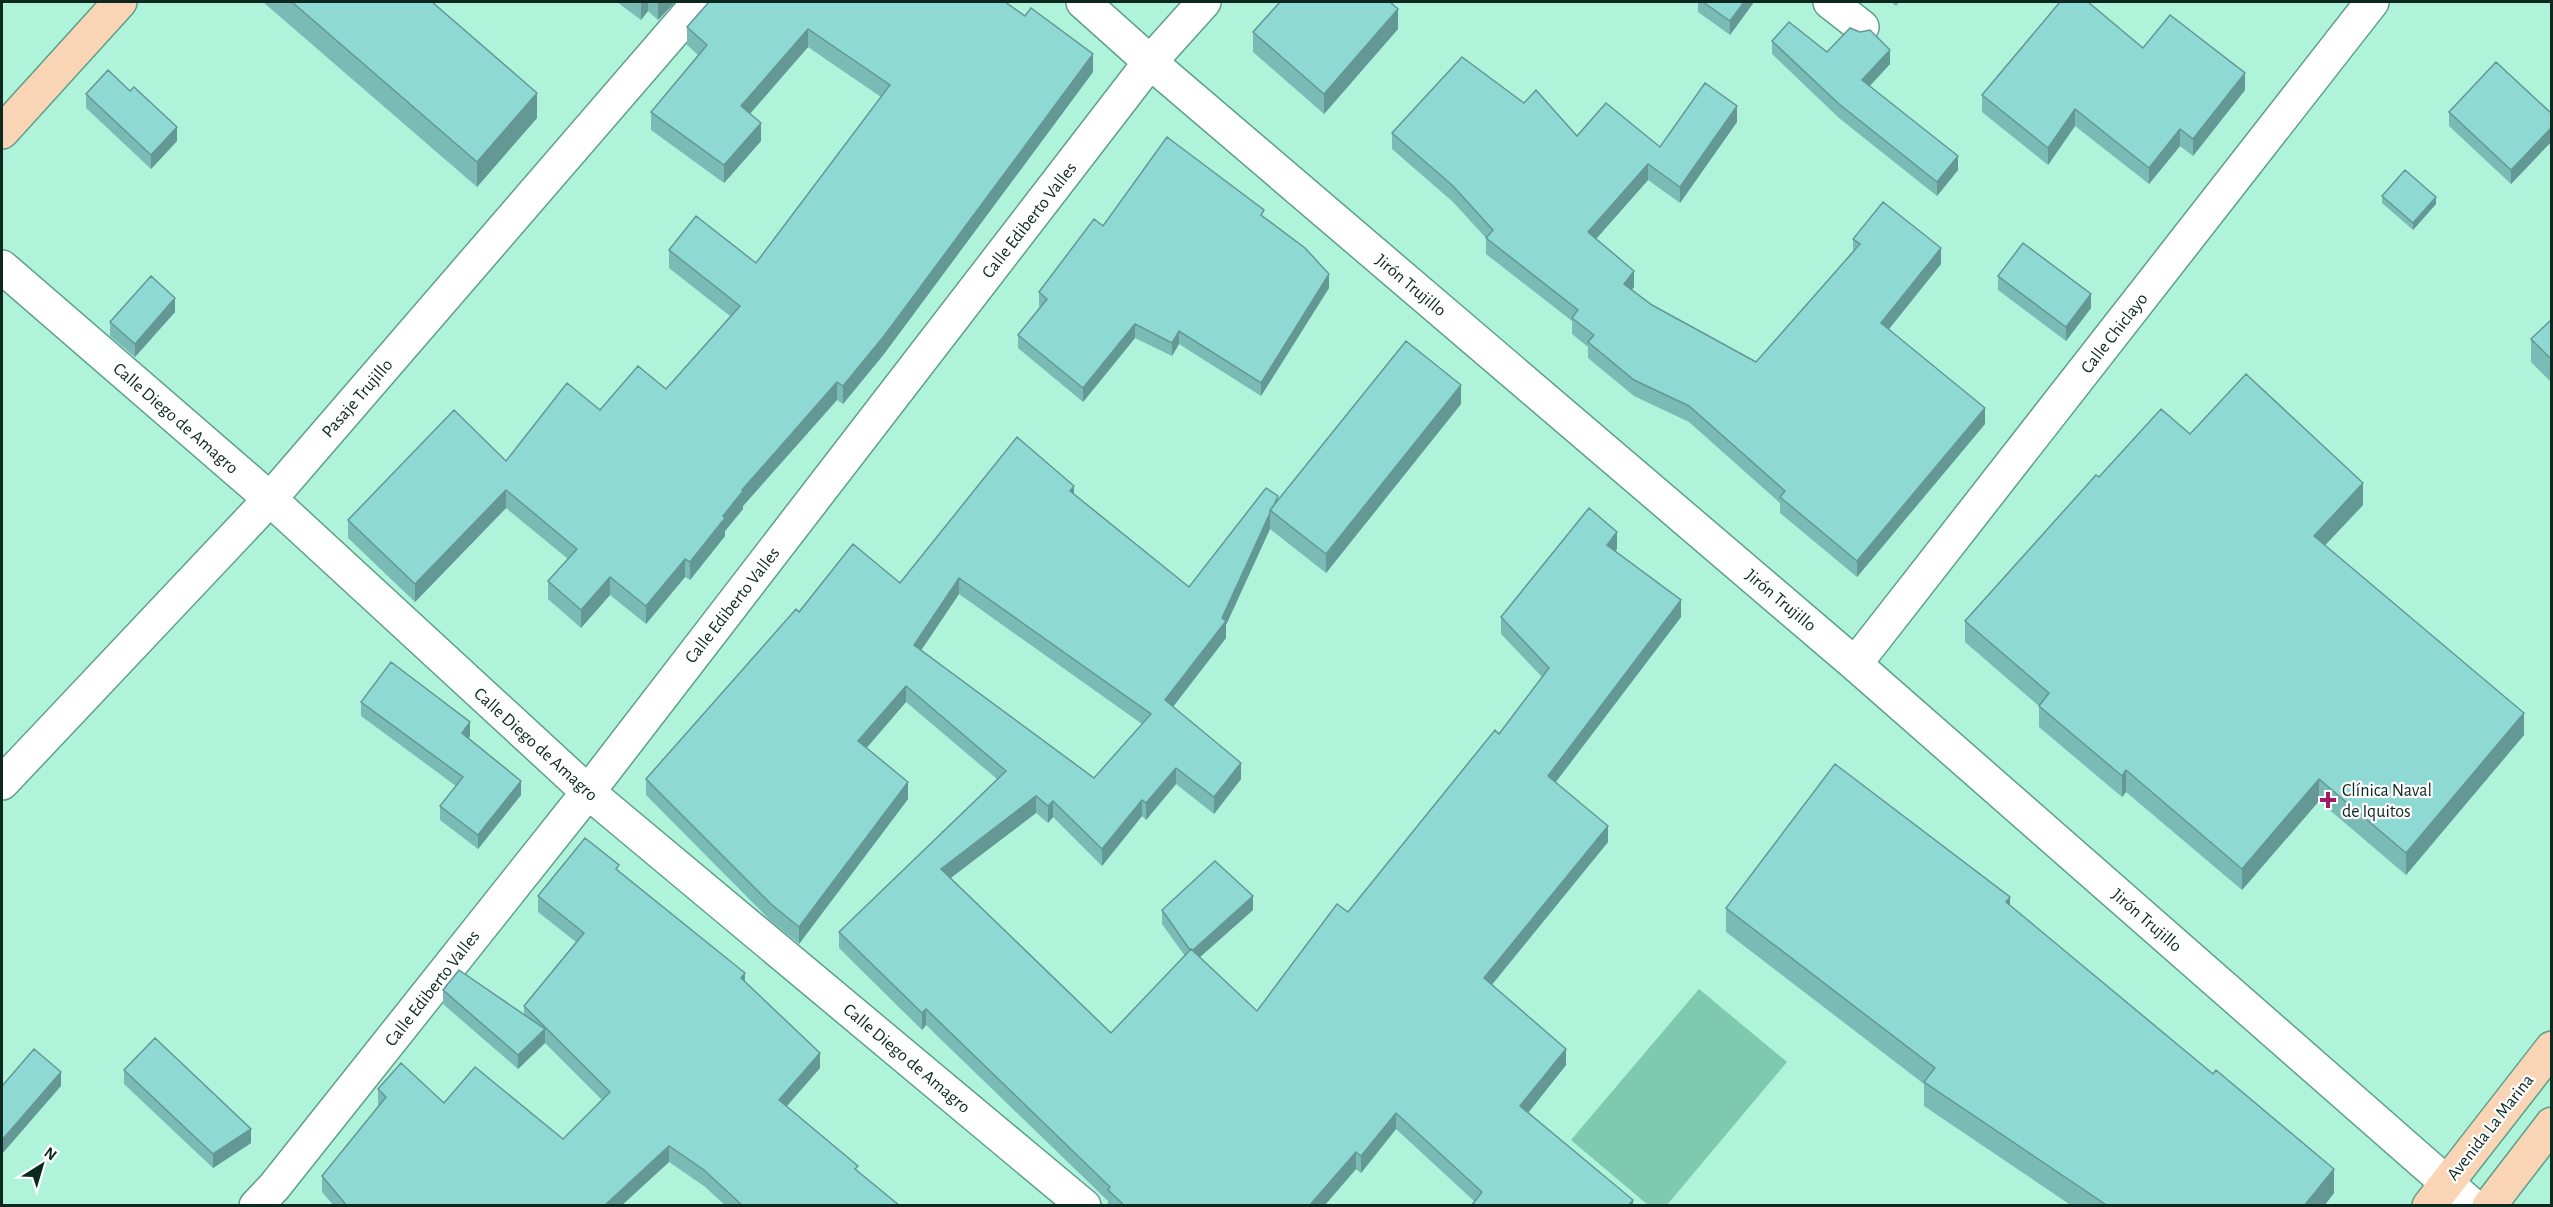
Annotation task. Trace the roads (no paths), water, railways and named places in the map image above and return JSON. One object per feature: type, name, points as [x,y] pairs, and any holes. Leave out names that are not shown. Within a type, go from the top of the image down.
[{"type":"main road","points":[[2,132],[120,2]]},
{"type":"main road","name":"Avenida La Marina","points":[[2438,1194],[2552,1048]]},
{"type":"main road","points":[[2489,1206],[2552,1124]]},
{"type":"street","name":"Pasaje Trujillo","points":[[2,783],[270,499],[699,2]]},
{"type":"street","name":"Jirón Trujillo","points":[[1083,2],[1150,62],[1856,664],[2438,1194],[2473,1206]]},
{"type":"street","name":"Calle Ediberto Valles","points":[[274,1200],[1150,62],[1204,2]]},
{"type":"street","points":[[1830,2],[1862,27]]},
{"type":"street","name":"Calle Chiclayo","points":[[1856,664],[2372,2]]},
{"type":"street","name":"Calle Diego de Amagro","points":[[2,267],[270,499],[588,792],[1084,1206]]},
{"type":"place","name":"Clínica Naval de Iquitos","points":[[2328,800]]}]
